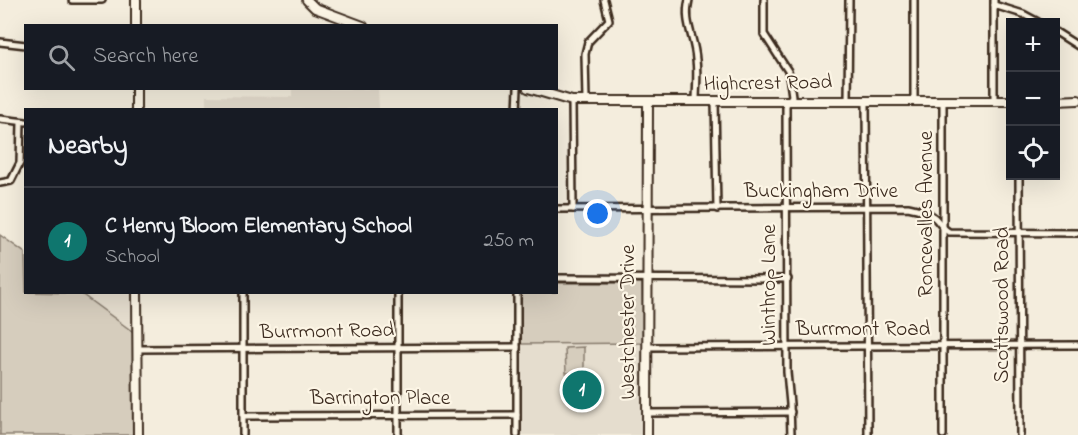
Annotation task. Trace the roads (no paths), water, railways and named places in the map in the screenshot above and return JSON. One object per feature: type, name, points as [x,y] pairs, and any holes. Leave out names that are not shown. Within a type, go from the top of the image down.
[{"type":"street","points":[[72,0],[102,0]]},
{"type":"street","points":[[135,0],[136,24]]},
{"type":"street","points":[[307,0],[315,8],[358,24]]},
{"type":"street","points":[[586,101],[585,54],[588,42],[609,20],[604,0]]},
{"type":"street","points":[[689,0],[687,26],[696,60],[696,102]]},
{"type":"street","name":"Winthrop Lane","points":[[764,0],[764,34],[788,71],[792,96],[786,105],[787,379],[791,435]]},
{"type":"street","points":[[848,101],[849,0]]},
{"type":"street","points":[[914,0],[914,100]]},
{"type":"street","points":[[994,101],[994,3],[1030,18]]},
{"type":"street","points":[[1060,35],[1078,46]]},
{"type":"street","points":[[0,42],[24,45]]},
{"type":"street","points":[[136,90],[136,108]]},
{"type":"street","points":[[517,108],[518,90]]},
{"type":"street","name":"Highcrest Road","points":[[535,90],[572,101],[1006,101]]},
{"type":"street","name":"Roncevalles Avenue","points":[[943,100],[943,435]]},
{"type":"street","points":[[1060,100],[1078,100]]},
{"type":"street","points":[[572,101],[573,208]]},
{"type":"street","name":"Westchester Drive","points":[[648,101],[648,435]]},
{"type":"street","points":[[715,101],[717,209]]},
{"type":"street","points":[[866,101],[868,435]]},
{"type":"street","points":[[0,119],[23,122],[20,163],[11,181],[0,183]]},
{"type":"street","name":"Scottswood Road","points":[[1019,180],[1020,435]]},
{"type":"street","name":"Buckingham Drive","points":[[558,209],[916,208],[933,216],[943,229]]},
{"type":"street","points":[[943,229],[949,232],[1078,232]]},
{"type":"street","points":[[558,278],[788,279]]},
{"type":"street","points":[[137,294],[138,435]]},
{"type":"street","points":[[243,294],[243,435]]},
{"type":"street","points":[[398,294],[398,435]]},
{"type":"street","points":[[517,294],[517,435]]},
{"type":"street","name":"Burrmont Road","points":[[647,347],[1078,345]]},
{"type":"street","name":"Burrmont Road","points":[[137,349],[517,347]]},
{"type":"street","points":[[647,413],[791,412]]},
{"type":"street","name":"Barrington Place","points":[[243,416],[517,415]]},
{"type":"place","name":"C Henry Bloom Elementary School","points":[[582,390]]}]
